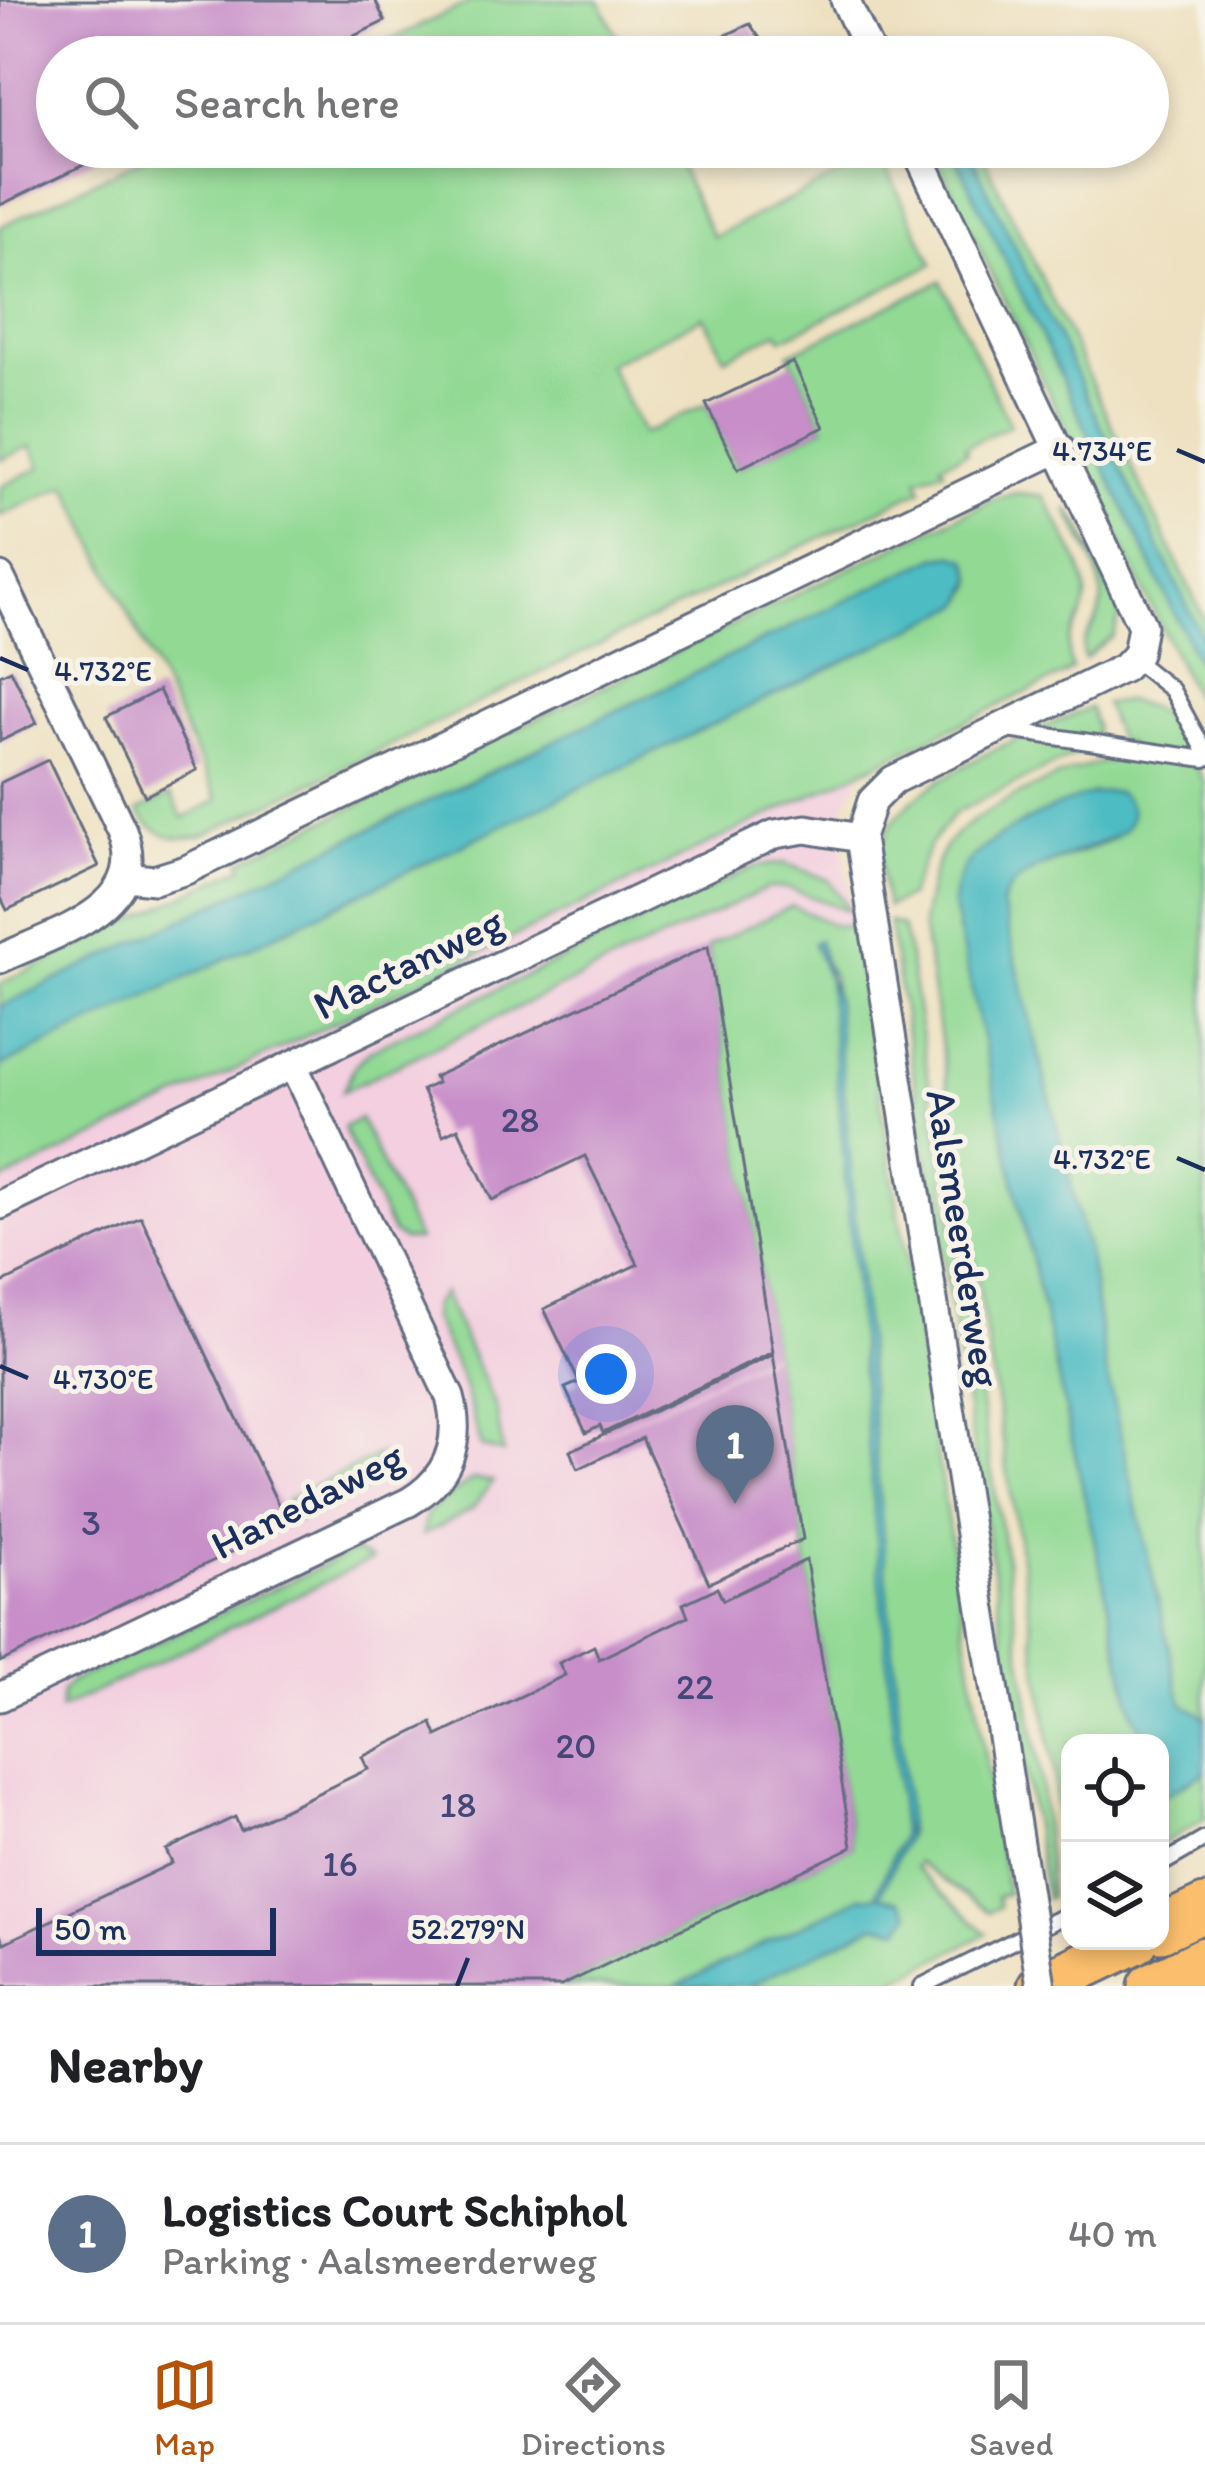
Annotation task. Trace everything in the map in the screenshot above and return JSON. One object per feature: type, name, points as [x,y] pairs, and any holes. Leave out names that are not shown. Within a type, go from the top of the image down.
[{"type":"highway","points":[[1169,1925],[1205,1908]]},
{"type":"highway","points":[[1041,1986],[1116,1950]]},
{"type":"highway","points":[[1152,1986],[1205,1960]]},
{"type":"street","points":[[845,0],[862,36]]},
{"type":"street","points":[[860,838],[865,814],[887,784],[1134,660],[1142,637],[1137,608],[925,168]]},
{"type":"street","points":[[128,877],[154,880],[186,870],[1060,448]]},
{"type":"street","points":[[0,577],[122,830],[129,854],[128,877],[104,908],[0,959]]},
{"type":"street","name":"Mactanweg","points":[[0,1205],[775,834],[806,829],[860,838]]},
{"type":"street","name":"Aalsmeerderweg","points":[[860,838],[1041,1986]]},
{"type":"street","name":"Hanedaweg","points":[[0,1697],[409,1502],[433,1485],[449,1463],[455,1424],[450,1397],[292,1066]]},
{"type":"lane","points":[[1134,660],[1176,695],[1205,755]]},
{"type":"lane","points":[[998,728],[1205,755]]},
{"type":"lane","points":[[1169,1860],[1205,1839]]},
{"type":"lane","points":[[922,1986],[1061,1917]]},
{"type":"shaded area","points":[[1071,670],[864,771],[845,803],[840,826],[853,926],[836,926],[791,906],[708,947],[852,1847],[561,1986],[0,1986],[0,1067]]},
{"type":"green space","points":[[474,0],[599,0],[617,36],[399,36]]},
{"type":"green space","points":[[123,168],[680,168],[713,237],[854,168],[886,168],[933,264],[782,339],[778,332],[725,358],[704,317],[608,364],[643,434],[706,404],[738,468],[824,427],[789,354],[941,281],[1010,425],[965,447],[967,452],[941,464],[944,470],[918,478],[922,489],[206,834],[168,835],[138,811],[171,795],[183,818],[218,800],[67,485],[0,516],[0,487],[41,467],[31,446],[0,460],[0,227]]},
{"type":"green space","points":[[941,168],[961,168],[1205,677],[1205,719]]},
{"type":"green space","points":[[977,168],[989,168],[1205,621],[1205,644]]},
{"type":"green space","points":[[1044,496],[1082,571],[1085,607],[1070,637],[1072,669],[1065,674],[0,1182],[0,1067],[963,604],[975,583],[970,564],[955,555],[937,557],[0,1007],[0,984],[243,867],[241,861],[998,497]]},
{"type":"green space","points":[[1067,509],[1081,526],[1121,613],[1113,635],[1084,659],[1084,644],[1099,615],[1102,595],[1091,557]]},
{"type":"green space","points":[[1126,701],[1156,711],[1176,730],[1205,784],[1205,1717],[1184,1704],[1179,1693],[1107,1375],[1089,1258],[1002,905],[1010,888],[1026,875],[1109,840],[1124,828],[1131,812],[1093,793],[1027,821],[986,846],[970,863],[953,905],[1133,1714],[1147,1734],[1061,1734],[1061,1869],[1054,1770],[922,923],[938,861],[962,829],[1005,801],[1060,776],[1128,759],[1129,744],[1117,739],[1105,704]]},
{"type":"green space","points":[[1090,708],[1096,729],[1090,747],[955,813],[929,846],[908,897],[887,907],[881,852],[899,814],[977,759]]},
{"type":"green space","points":[[784,863],[829,880],[850,911],[788,888],[768,888],[343,1091],[355,1065],[371,1050],[754,867]]},
{"type":"green space","points":[[792,906],[836,926],[853,926],[1007,1894],[997,1896],[999,1907],[989,1912],[918,1863],[915,1868],[987,1934],[882,1986],[747,1986],[875,1925],[895,1928],[879,1897],[908,1833],[833,976],[813,944],[828,978],[902,1835],[875,1896],[861,1897],[676,1986],[561,1986],[852,1847],[708,946]]},
{"type":"green space","points":[[889,922],[902,926],[908,951],[1040,1772],[1050,1896],[1046,1899]]},
{"type":"green space","points":[[360,1119],[418,1240],[403,1240],[392,1233],[343,1127]]},
{"type":"green space","points":[[443,1293],[496,1407],[503,1453],[482,1447],[462,1380],[433,1318],[433,1306]]},
{"type":"green space","points":[[379,1455],[367,1488],[296,1521],[287,1500]]},
{"type":"green space","points":[[473,1479],[493,1481],[472,1509],[423,1535],[427,1512]]},
{"type":"green space","points":[[355,1551],[371,1560],[60,1709],[62,1691],[72,1681]]},
{"type":"green space","points":[[1205,1772],[1205,1819],[1169,1840],[1169,1793]]},
{"type":"water","points":[[961,168],[977,168],[1205,643],[1205,677]]},
{"type":"water","points":[[937,557],[967,559],[974,577],[963,604],[0,1067],[0,1007]]},
{"type":"water","points":[[1116,792],[1126,799],[1130,820],[1124,830],[1036,870],[1008,891],[1002,905],[1089,1258],[1107,1375],[1179,1693],[1184,1704],[1205,1717],[1205,1772],[1169,1793],[1169,1734],[1145,1734],[1133,1714],[953,906],[957,882],[980,850],[1038,815]]},
{"type":"water","points":[[818,940],[836,1001],[907,1812],[906,1838],[880,1896],[900,1901],[910,1913],[900,1928],[875,1925],[747,1986],[676,1986],[861,1897],[875,1896],[902,1835],[828,978],[813,943]]},
{"type":"building","points":[[0,0],[375,0],[385,21],[354,36],[36,36],[36,168],[77,168],[0,205]]},
{"type":"building","points":[[750,24],[758,36],[724,36]]},
{"type":"building","points":[[793,362],[824,427],[738,469],[706,404]]},
{"type":"building","points":[[11,670],[37,723],[0,741],[0,675]]},
{"type":"building","points":[[159,690],[197,770],[145,796],[106,717]]},
{"type":"building","points":[[48,760],[99,866],[7,910],[0,896],[0,783]]},
{"type":"building","points":[[708,946],[773,1352],[603,1433],[600,1426],[586,1433],[565,1388],[579,1382],[544,1309],[638,1264],[585,1156],[492,1200],[458,1128],[443,1135],[422,1090],[437,1083],[434,1077]]},
{"type":"building","points":[[141,1217],[288,1525],[0,1662],[0,1284]]},
{"type":"building","points":[[773,1355],[803,1539],[709,1583],[642,1438],[578,1469],[570,1451]]},
{"type":"building","points":[[806,1560],[852,1847],[561,1986],[0,1986],[0,1935],[4,1943],[172,1863],[166,1850],[235,1817],[241,1830],[368,1769],[362,1757],[432,1723],[437,1736],[565,1675],[559,1663],[594,1646],[599,1659],[688,1616],[683,1604],[717,1588],[723,1600]]},
{"type":"place","name":"Logistics Court Schiphol","points":[[735,1504]]}]
